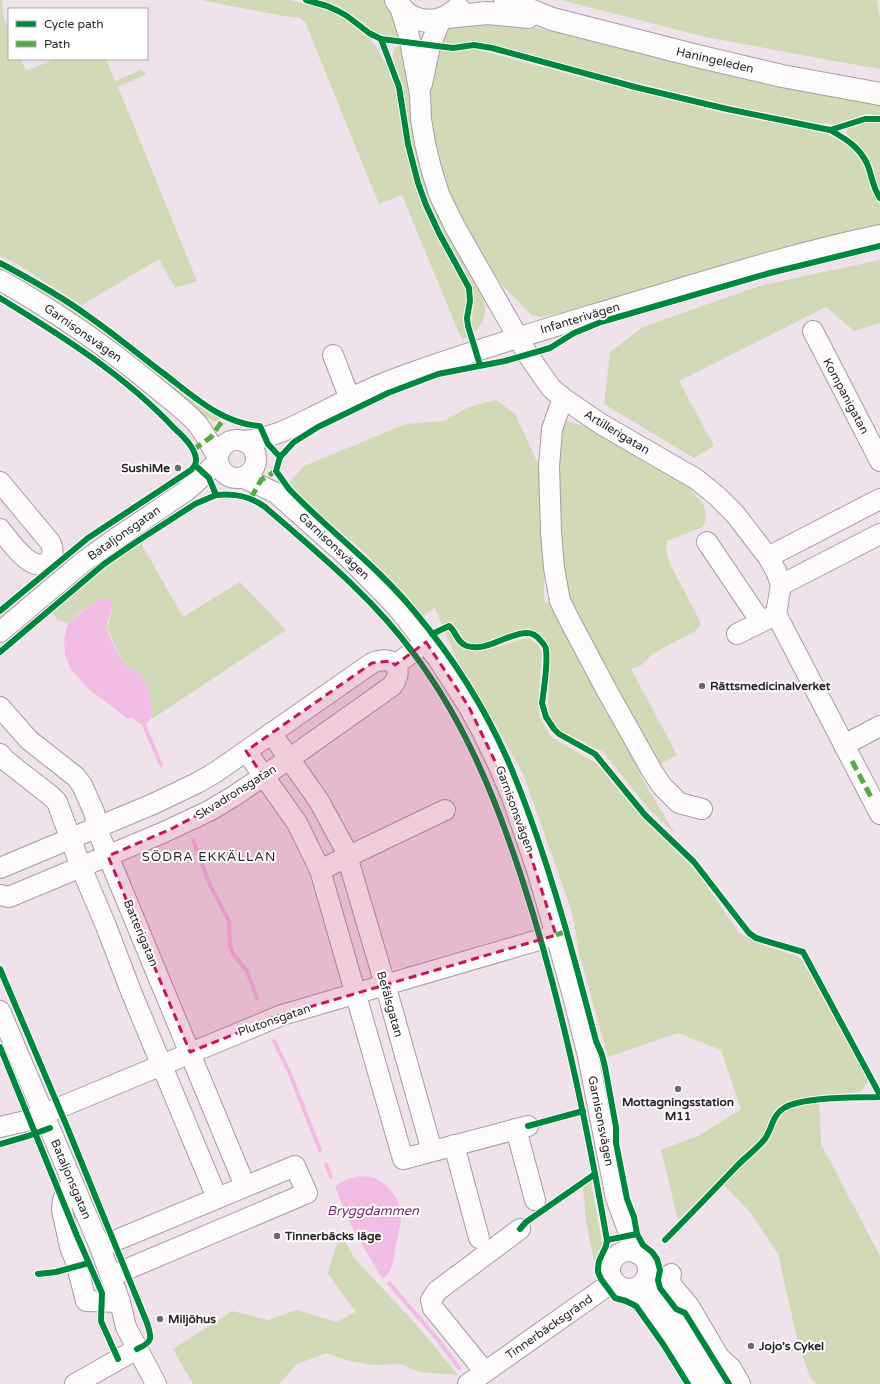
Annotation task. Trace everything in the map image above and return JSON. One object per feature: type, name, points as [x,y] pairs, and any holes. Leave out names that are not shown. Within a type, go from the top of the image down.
[{"type":"main road","points":[[444,18],[457,8],[462,0]]},
{"type":"main road","name":"Haningeleden","points":[[505,0],[552,19],[697,56],[782,76],[880,94]]},
{"type":"main road","name":"Haningeleden","points":[[397,2],[407,13],[419,20],[432,21],[444,18],[487,13],[552,19]]},
{"type":"street","name":"Artillerigatan","points":[[397,2],[407,27],[420,94],[421,119],[425,143],[439,194],[454,225],[517,338],[551,388],[563,398],[601,424],[696,479],[717,496],[735,514],[768,557],[776,571],[781,585]]},
{"type":"street","name":"Artillerigatan","points":[[420,94],[430,46],[444,18]]},
{"type":"street","name":"Infanterivägen","points":[[239,441],[265,438],[290,430],[350,399],[408,374],[475,350],[774,261],[880,235]]},
{"type":"street","name":"Garnisonsvägen","points":[[0,280],[56,314],[99,343],[147,380],[198,426],[218,460]]},
{"type":"street","name":"Kompanigatan","points":[[813,331],[880,461]]},
{"type":"street","points":[[333,356],[350,399]]},
{"type":"street","points":[[563,398],[552,430],[549,466],[551,532],[554,568],[560,601],[599,675],[652,771],[662,786],[679,803],[702,810]]},
{"type":"street","name":"Garnisonsvägen","points":[[198,426],[239,441]]},
{"type":"street","name":"Infanterivägen","points":[[256,460],[272,449],[290,430]]},
{"type":"street","points":[[239,441],[252,448],[256,460],[251,473],[238,478],[221,470],[218,460],[224,446],[227,443],[239,441]]},
{"type":"street","name":"Bataljonsgatan","points":[[0,632],[97,551],[186,491],[218,460]]},
{"type":"street","name":"Garnisonsvägen","points":[[256,460],[276,493],[365,573],[403,614],[426,642],[470,707],[500,766],[528,845],[556,935],[588,1056],[616,1198],[618,1246],[615,1258]]},
{"type":"street","name":"Garnisonsvägen","points":[[238,478],[276,493]]},
{"type":"street","name":"Bataljonsgatan","points":[[186,491],[238,478]]},
{"type":"street","points":[[0,482],[50,542],[53,549],[52,556],[43,564],[35,565],[27,560],[0,529]]},
{"type":"street","points":[[768,557],[880,500]]},
{"type":"street","points":[[737,634],[769,618],[781,585],[880,534]]},
{"type":"street","points":[[707,542],[769,618],[844,745],[880,812]]},
{"type":"street","points":[[49,560],[64,578]]},
{"type":"street","points":[[0,868],[97,828],[197,783],[216,772],[372,663],[386,659],[395,665],[426,642]]},
{"type":"street","name":"Skvadronsgatan","points":[[0,895],[9,897],[171,829],[209,811],[289,759],[392,686],[398,674],[395,665]]},
{"type":"street","name":"Batterigatan","points":[[0,707],[29,740],[79,780],[94,812],[97,828],[108,856],[245,1186]]},
{"type":"street","points":[[844,745],[880,726]]},
{"type":"street","name":"Befälsgatan","points":[[271,733],[322,807],[348,857],[432,1151]]},
{"type":"street","points":[[246,751],[296,823],[320,870],[403,1159],[522,1127],[535,1200]]},
{"type":"street","points":[[0,754],[52,796],[57,802],[81,867],[217,1198]]},
{"type":"street","points":[[320,870],[445,810]]},
{"type":"street","name":"Plutonsgatan","points":[[0,1127],[30,1120],[190,1052],[282,1015],[556,935]]},
{"type":"street","name":"Bataljonsgatan","points":[[0,1011],[100,1247],[120,1302],[126,1327],[156,1384]]},
{"type":"street","points":[[383,1087],[412,1079]]},
{"type":"street","points":[[454,1145],[479,1238]]},
{"type":"street","points":[[100,1247],[295,1166],[307,1194],[111,1276]]},
{"type":"street","points":[[72,1181],[63,1200],[62,1210],[70,1247],[76,1262],[86,1301],[120,1302]]},
{"type":"street","name":"Garnisonsvägen","points":[[616,1198],[638,1254]]},
{"type":"street","name":"Tinnerbäcksgränd","points":[[520,1229],[436,1291],[431,1300],[433,1308],[475,1380],[630,1283]]},
{"type":"street","points":[[630,1283],[649,1269],[645,1259],[638,1254],[628,1251],[623,1252],[615,1258],[610,1269],[611,1276],[630,1283],[652,1289],[678,1327],[713,1384]]},
{"type":"street","points":[[672,1274],[670,1276],[671,1285],[689,1306],[719,1357],[731,1368],[740,1384]]},
{"type":"street","points":[[630,1283],[638,1298],[659,1326],[696,1384]]},
{"type":"street","points":[[75,1384],[137,1349]]},
{"type":"highlighted area","points":[[426,642],[469,707],[512,797],[556,935],[282,1015],[190,1052],[108,856],[171,829],[234,796],[263,776],[246,751],[372,663],[391,661],[395,665]]},
{"type":"green space","points":[[0,0],[3,0],[2,11],[8,29],[8,60],[21,60],[26,71],[53,60],[106,60],[115,81],[141,70],[147,74],[118,87],[197,281],[175,288],[159,259],[82,305],[15,263],[0,256]]},
{"type":"green space","points":[[201,0],[290,0],[314,5],[328,9],[343,17],[374,44],[390,71],[396,85],[404,141],[416,188],[431,225],[467,294],[465,328],[467,337],[463,340],[458,331],[402,195],[379,204],[305,22],[300,18]]},
{"type":"green space","points":[[320,0],[385,0],[389,5],[403,39],[374,32],[335,5]]},
{"type":"green space","points":[[561,0],[877,0],[880,18],[880,69],[706,37]]},
{"type":"green space","points":[[464,20],[512,24],[547,30],[700,69],[812,93],[880,105],[880,115],[867,114],[835,124],[816,123],[729,105],[599,73],[491,44],[476,42],[453,45],[438,44],[446,29]]},
{"type":"green space","points":[[399,46],[405,46],[410,89],[485,306],[482,321],[473,333],[472,322],[474,299],[472,288],[433,212],[415,162],[401,81],[393,58],[395,49]]},
{"type":"green space","points":[[475,49],[617,87],[719,112],[824,133],[834,137],[849,146],[864,165],[873,192],[880,204],[880,225],[863,227],[864,233],[582,309],[541,317],[531,315],[490,272],[471,243],[443,183],[430,131],[429,80],[436,51]]},
{"type":"green space","points":[[870,122],[880,123],[880,191],[873,166],[867,155],[856,142],[847,135],[846,129],[858,124]]},
{"type":"green space","points":[[880,260],[880,323],[854,331],[826,307],[679,381],[714,446],[694,458],[604,404],[610,352],[643,327],[759,286]]},
{"type":"green space","points":[[0,265],[49,294],[132,352],[193,402],[218,418],[216,422],[198,412],[0,272]]},
{"type":"green space","points":[[496,400],[515,414],[541,470],[545,508],[544,603],[554,600],[647,771],[640,775],[675,834],[649,809],[603,752],[562,731],[555,725],[548,707],[550,647],[544,638],[536,631],[471,651],[486,650],[529,638],[537,644],[542,652],[538,703],[539,716],[551,737],[596,763],[643,819],[698,873],[739,933],[761,945],[800,957],[869,1080],[861,1092],[819,1096],[821,1144],[880,1256],[880,1384],[816,1384],[810,1377],[799,1347],[778,1254],[750,1212],[719,1180],[678,1220],[661,1150],[700,1135],[741,1109],[721,1050],[678,1033],[608,1057],[579,953],[572,912],[523,774],[483,702],[457,660],[435,608],[423,616],[366,554],[304,500],[289,483],[304,466],[406,424],[444,421],[469,407]]},
{"type":"green space","points":[[565,420],[587,427],[688,486],[704,506],[706,519],[703,527],[667,541],[666,551],[670,564],[701,623],[697,630],[654,653],[640,666],[631,669],[677,755],[655,767],[568,603],[562,561],[557,434]]},
{"type":"green space","points":[[141,543],[183,617],[240,582],[286,630],[152,719],[151,704],[139,675],[122,660],[107,629],[113,606],[82,610],[68,623],[58,620],[52,613],[95,576]]},
{"type":"green space","points":[[591,1181],[602,1243],[602,1247],[594,1261],[586,1222],[583,1187]]},
{"type":"green space","points":[[341,1235],[355,1259],[414,1322],[458,1375],[420,1372],[400,1364],[374,1365],[349,1361],[326,1353],[297,1364],[279,1384],[193,1384],[173,1349],[232,1311],[268,1320],[297,1310],[336,1322],[356,1312],[328,1274]]},
{"type":"water","points":[[109,599],[113,606],[107,627],[110,637],[122,660],[137,673],[145,683],[149,692],[151,701],[151,717],[148,722],[142,725],[132,718],[127,718],[90,690],[71,670],[65,654],[64,639],[68,623],[96,600]]},
{"type":"water","name":"Bryggdammen","points":[[360,1176],[372,1177],[382,1182],[395,1196],[400,1206],[400,1224],[391,1269],[382,1279],[346,1216],[335,1186],[348,1179]]},
{"type":"waterway","points":[[144,725],[161,765]]},
{"type":"waterway","points":[[193,840],[210,885],[229,921],[230,945],[233,954],[247,971],[257,998]]},
{"type":"waterway","points":[[274,1041],[290,1074],[320,1150]]},
{"type":"waterway","points":[[326,1164],[331,1177]]},
{"type":"waterway","points":[[389,1283],[439,1341],[459,1368]]},
{"type":"marked path","points":[[193,450],[211,437],[225,417]]},
{"type":"marked path","points":[[251,498],[261,480],[276,471]]},
{"type":"marked path","points":[[852,761],[871,797]]},
{"type":"marked path","points":[[556,935],[567,931]]},
{"type":"marked path","points":[[242,1030],[285,1014]]},
{"type":"cycle path","points":[[306,0],[338,11],[369,33],[381,39],[453,48],[474,45],[492,48],[635,87],[727,109],[830,130],[865,119],[880,119]]},
{"type":"cycle path","points":[[381,39],[399,87],[408,144],[418,183],[439,233],[469,288],[470,301],[467,318],[468,326],[480,365]]},
{"type":"cycle path","points":[[830,130],[847,141],[861,154],[868,166],[874,186],[880,198]]},
{"type":"cycle path","points":[[280,457],[294,442],[318,427],[388,393],[438,374],[505,361],[550,348],[574,333],[601,322],[770,273],[880,246]]},
{"type":"cycle path","points":[[0,263],[45,288],[78,309],[208,407],[233,420],[260,426],[268,444],[280,457],[276,471],[289,489],[400,595],[429,630],[472,691],[496,735],[516,780],[540,844],[570,942],[596,1041],[605,1067],[616,1127],[616,1143],[627,1199],[634,1217],[637,1234]]},
{"type":"cycle path","points":[[0,298],[70,342],[114,374],[156,410],[188,442],[195,455],[195,465],[209,478],[216,495],[230,494],[254,500],[265,507],[325,559],[363,595],[398,633],[432,680],[464,735],[491,792],[513,852],[537,926],[561,1015],[581,1105],[607,1240],[606,1246],[599,1261],[598,1272],[601,1279],[615,1298],[636,1306],[663,1344],[688,1384]]},
{"type":"cycle path","points":[[0,611],[88,538],[191,470],[195,465]]},
{"type":"cycle path","points":[[0,652],[104,564],[195,504],[216,495]]},
{"type":"cycle path","points":[[432,634],[449,626],[461,642],[467,646],[475,647],[490,645],[512,636],[527,633],[534,635],[539,639],[545,648],[546,656],[546,676],[542,703],[546,717],[554,729],[559,734],[595,754],[645,815],[694,862],[749,933],[756,938],[803,952],[880,1095]]},
{"type":"cycle path","points":[[0,969],[65,1122],[147,1323],[150,1332],[149,1342],[137,1349]]},
{"type":"cycle path","points":[[0,1047],[77,1236],[102,1293],[101,1321],[118,1359]]},
{"type":"cycle path","points":[[665,1240],[738,1164],[761,1144],[767,1136],[777,1115],[784,1108],[804,1101],[880,1097]]},
{"type":"cycle path","points":[[528,1126],[583,1111]]},
{"type":"cycle path","points":[[0,1144],[50,1128]]},
{"type":"cycle path","points":[[520,1229],[526,1222],[595,1174]]},
{"type":"cycle path","points":[[607,1240],[637,1234],[643,1245],[652,1252],[657,1259],[660,1270],[658,1280],[660,1288],[676,1309],[685,1313],[729,1384]]},
{"type":"cycle path","points":[[38,1274],[56,1272],[89,1263]]},
{"type":"place","name":"SushiMe","points":[[178,468]]},
{"type":"place","name":"Rättsmedicinalverket","points":[[702,686]]},
{"type":"place","name":"Mottagningsstation M11","points":[[678,1089]]},
{"type":"place","name":"Tinnerbäcks läge","points":[[277,1236]]},
{"type":"place","name":"Miljöhus","points":[[160,1319]]},
{"type":"place","name":"Jojo’s Cykel","points":[[751,1346]]},
{"type":"district","name":"SÖDRA EKKÄLLAN","points":[[209,856]]}]
